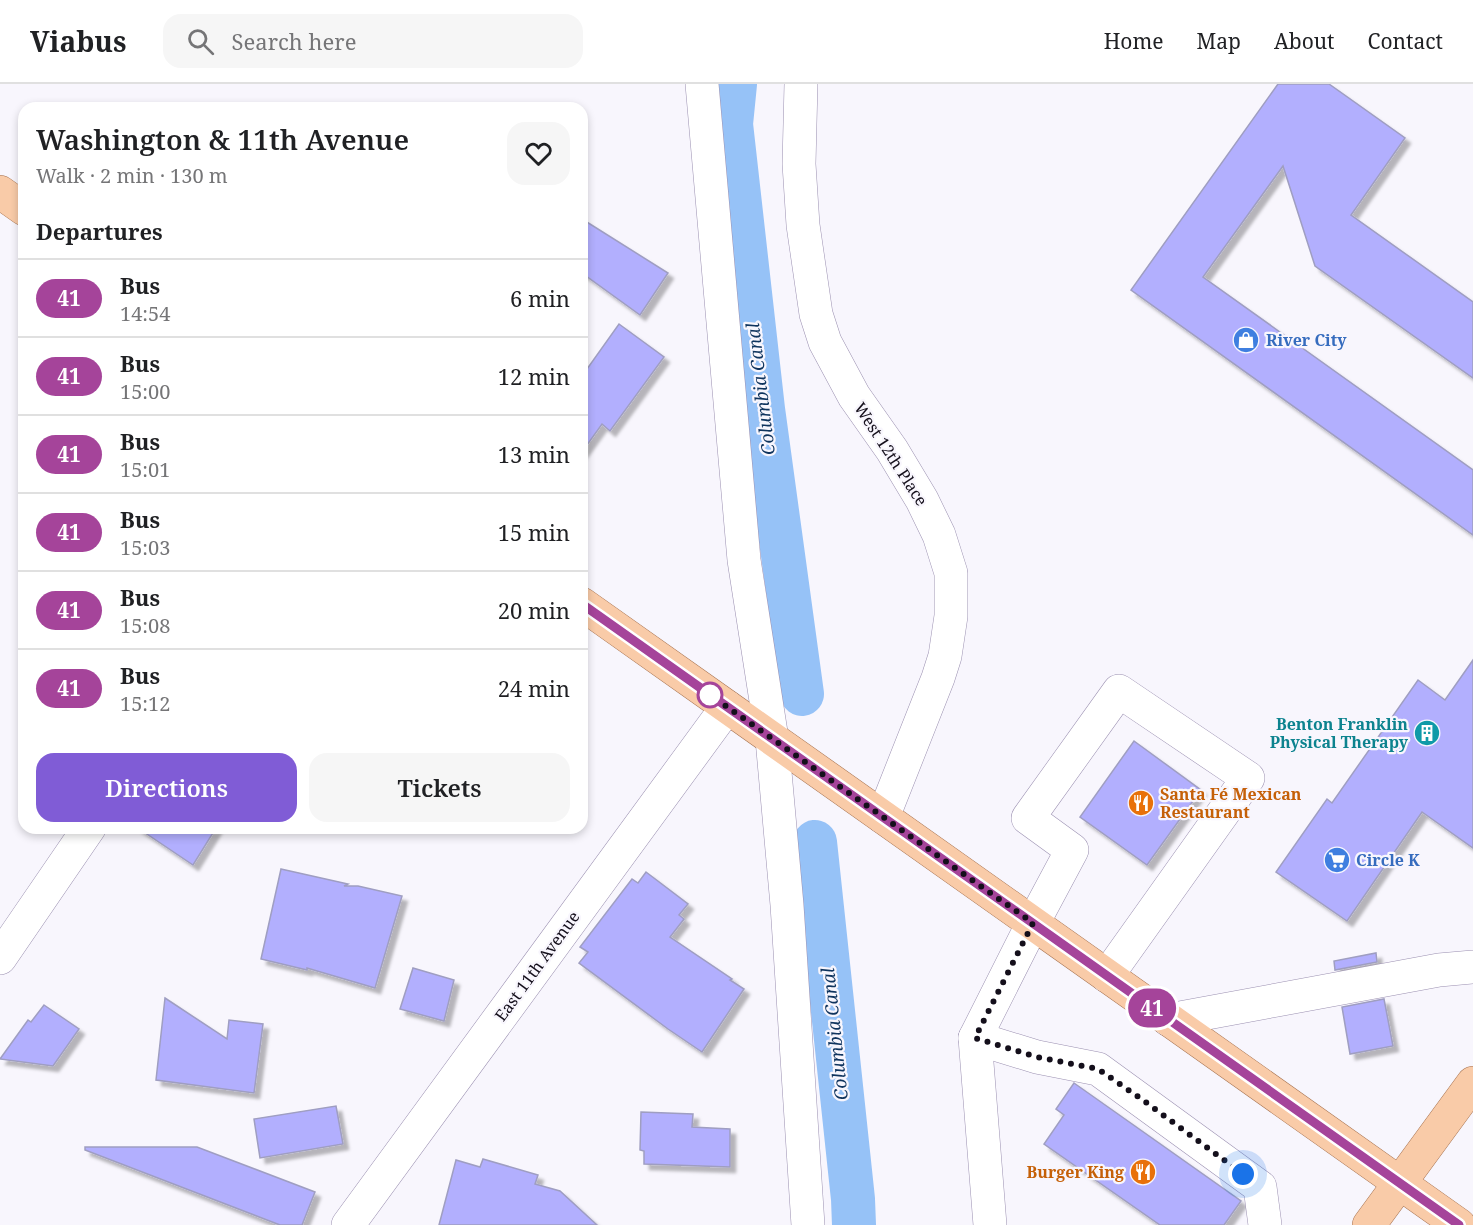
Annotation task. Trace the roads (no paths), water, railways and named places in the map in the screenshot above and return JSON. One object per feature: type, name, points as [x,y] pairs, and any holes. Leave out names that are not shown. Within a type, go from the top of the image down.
[{"type":"main road","points":[[0,192],[18,206]]},
{"type":"main road","points":[[588,608],[1459,1225]]},
{"type":"main road","points":[[1369,1225],[1473,1083]]},
{"type":"street","points":[[702,84],[744,560],[772,739],[787,905],[808,1225]]},
{"type":"street","name":"West 12th Place","points":[[801,84],[799,164],[803,225],[814,302],[822,333],[854,396],[892,450],[922,500],[939,535],[951,573],[951,616],[945,656],[883,817]]},
{"type":"street","points":[[990,1225],[975,1038],[1072,850],[1028,818],[1119,691],[1248,778],[1107,976]]},
{"type":"street","name":"East 11th Avenue","points":[[348,1225],[727,707]]},
{"type":"street","points":[[0,958],[85,834]]},
{"type":"street","points":[[1169,1020],[1439,970],[1473,967]]},
{"type":"street","points":[[975,1038],[1037,1057],[1098,1069],[1260,1187],[1265,1225]]},
{"type":"waterway","name":"Columbia Canal","points":[[735,84],[731,124],[763,409],[802,694]]},
{"type":"waterway","name":"Columbia Canal","points":[[815,842],[854,1225]]},
{"type":"place","name":"River City","points":[[1246,340]]},
{"type":"place","name":"Benton Franklin Physical Therapy","points":[[1427,733]]},
{"type":"place","name":"Santa Fé Mexican Restaurant","points":[[1141,803]]},
{"type":"place","name":"Circle K","points":[[1337,860]]},
{"type":"place","name":"Burger King","points":[[1143,1172]]}]
